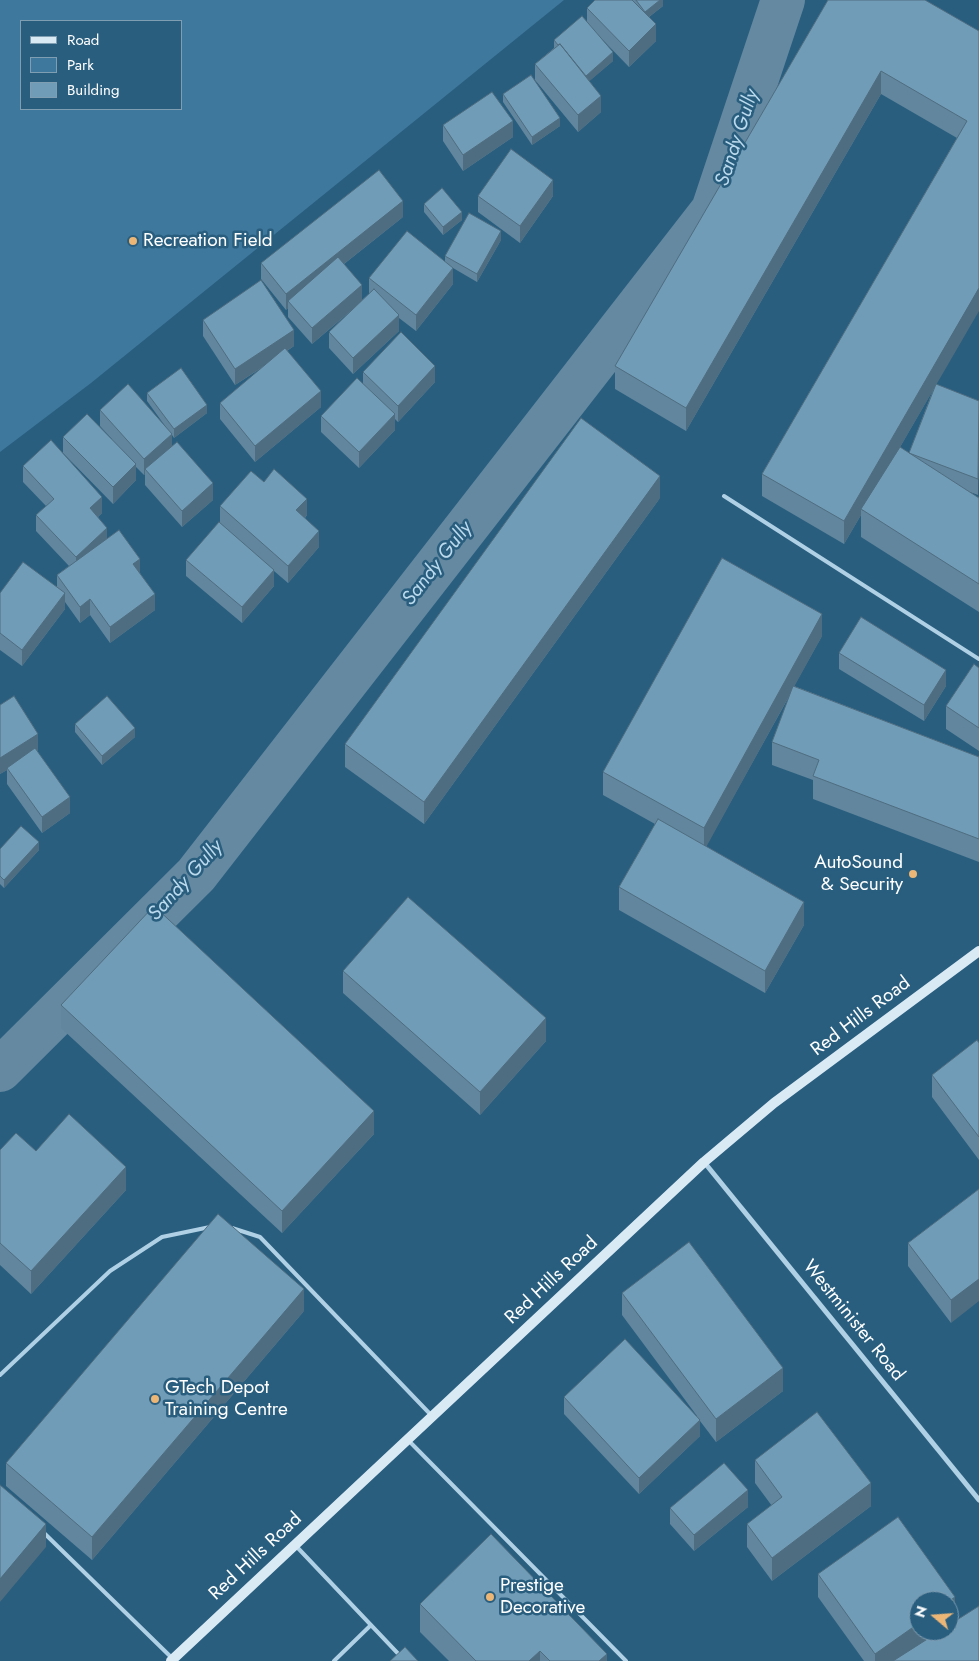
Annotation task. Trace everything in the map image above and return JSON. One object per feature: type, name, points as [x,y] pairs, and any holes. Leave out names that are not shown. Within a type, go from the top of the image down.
[{"type":"main road","name":"Red Hills Road","points":[[172,1660],[704,1162],[774,1104],[979,951]]},
{"type":"street","name":"Westminister Road","points":[[704,1162],[979,1500]]},
{"type":"lane","points":[[724,496],[979,659]]},
{"type":"lane","points":[[0,1375],[110,1271],[162,1237],[218,1226]]},
{"type":"lane","points":[[228,1228],[260,1237],[432,1416]]},
{"type":"lane","points":[[408,1439],[626,1661]]},
{"type":"lane","points":[[35,1524],[172,1660]]},
{"type":"lane","points":[[294,1544],[405,1661]]},
{"type":"lane","points":[[334,1661],[371,1625]]},
{"type":"green space","name":"Recreation Field","points":[[0,0],[564,0],[91,383],[0,452]]},
{"type":"building","points":[[595,0],[632,0],[656,24],[629,51],[587,8]]},
{"type":"building","points":[[636,0],[660,0],[645,12]]},
{"type":"building","points":[[828,0],[925,0],[979,31],[979,288],[844,521],[762,474],[967,121],[881,71],[686,408],[615,366]]},
{"type":"building","points":[[582,16],[613,52],[586,76],[560,44],[558,45],[554,40]]},
{"type":"building","points":[[560,44],[601,96],[578,115],[535,64]]},
{"type":"building","points":[[531,75],[560,118],[532,137],[503,94]]},
{"type":"building","points":[[492,92],[513,121],[463,155],[443,125]]},
{"type":"building","points":[[511,149],[553,180],[520,226],[478,196]]},
{"type":"building","points":[[379,170],[403,201],[286,294],[261,263]]},
{"type":"building","points":[[442,188],[462,212],[443,227],[424,204]]},
{"type":"building","points":[[469,213],[501,231],[477,274],[445,256]]},
{"type":"building","points":[[407,231],[453,268],[416,315],[369,278]]},
{"type":"building","points":[[338,257],[362,285],[312,328],[288,301]]},
{"type":"building","points":[[261,280],[294,330],[235,369],[203,320]]},
{"type":"building","points":[[374,289],[399,315],[353,358],[329,332]]},
{"type":"building","points":[[401,332],[435,366],[398,406],[363,372]]},
{"type":"building","points":[[285,348],[321,391],[255,446],[220,403]]},
{"type":"building","points":[[181,368],[207,405],[174,429],[147,393]]},
{"type":"building","points":[[357,378],[395,414],[359,452],[321,416]]},
{"type":"building","points":[[128,384],[172,434],[144,459],[100,410]]},
{"type":"building","points":[[936,384],[979,401],[978,479],[909,453]]},
{"type":"building","points":[[87,414],[136,464],[113,487],[63,437]]},
{"type":"building","points":[[581,418],[660,476],[424,802],[345,744]]},
{"type":"building","points":[[51,440],[102,497],[90,508],[107,528],[76,557],[36,515],[54,499],[23,466]]},
{"type":"building","points":[[177,442],[213,483],[182,511],[145,469]]},
{"type":"building","points":[[900,447],[979,498],[979,584],[861,509]]},
{"type":"building","points":[[274,469],[307,499],[296,510],[319,531],[288,566],[220,506],[251,471],[264,482]]},
{"type":"building","points":[[219,522],[274,570],[242,607],[186,560]]},
{"type":"building","points":[[119,530],[140,559],[133,564],[155,594],[110,627],[90,599],[80,607],[57,575]]},
{"type":"building","points":[[722,558],[822,614],[704,828],[603,772]]},
{"type":"building","points":[[23,562],[65,593],[22,650],[0,633],[0,593]]},
{"type":"building","points":[[861,617],[946,670],[924,705],[839,653]]},
{"type":"building","points":[[974,664],[979,668],[979,728],[946,706]]},
{"type":"building","points":[[793,686],[979,757],[979,839],[813,776],[819,760],[772,742]]},
{"type":"building","points":[[14,696],[38,734],[0,758],[0,705]]},
{"type":"building","points":[[107,696],[135,728],[102,756],[75,724]]},
{"type":"building","points":[[35,748],[70,797],[42,817],[7,768]]},
{"type":"building","points":[[658,819],[804,902],[765,971],[619,887]]},
{"type":"building","points":[[21,826],[39,842],[4,880],[0,876],[0,849]]},
{"type":"building","points":[[408,897],[546,1018],[480,1092],[343,971]]},
{"type":"building","points":[[154,906],[374,1111],[282,1211],[61,1005]]},
{"type":"building","points":[[977,1040],[979,1043],[979,1137],[932,1075]]},
{"type":"building","points":[[69,1114],[126,1167],[31,1271],[0,1243],[0,1150],[16,1133],[36,1151]]},
{"type":"building","points":[[979,1189],[979,1279],[951,1300],[908,1243]]},
{"type":"building","name":"GTech Depot Training Centre","points":[[218,1214],[304,1289],[92,1537],[6,1463]]},
{"type":"building","points":[[689,1242],[783,1368],[716,1419],[622,1293]]},
{"type":"building","points":[[625,1339],[700,1420],[639,1478],[564,1397]]},
{"type":"building","points":[[817,1412],[871,1483],[772,1558],[747,1524],[782,1497],[755,1460]]},
{"type":"building","points":[[724,1463],[748,1490],[694,1535],[670,1508]]},
{"type":"building","points":[[0,1485],[46,1524],[0,1579]]},
{"type":"building","points":[[898,1517],[951,1591],[909,1591],[909,1630],[875,1654],[818,1574]]},
{"type":"building","name":"Prestige Decorative","points":[[491,1534],[607,1654],[599,1661],[550,1661],[540,1651],[529,1661],[476,1661],[420,1604]]},
{"type":"building","points":[[979,1606],[979,1661],[893,1661],[924,1641],[959,1641],[959,1619]]},
{"type":"building","points":[[405,1647],[418,1661],[390,1661]]},
{"type":"waterway","name":"Sandy Gully","points":[[0,1070],[196,875],[713,210],[783,0]]},
{"type":"place","name":"Recreation Field","points":[[133,241]]},
{"type":"place","name":"AutoSound & Security","points":[[913,874]]},
{"type":"place","name":"GTech Depot Training Centre","points":[[155,1399]]},
{"type":"place","name":"Prestige Decorative","points":[[490,1597]]}]
